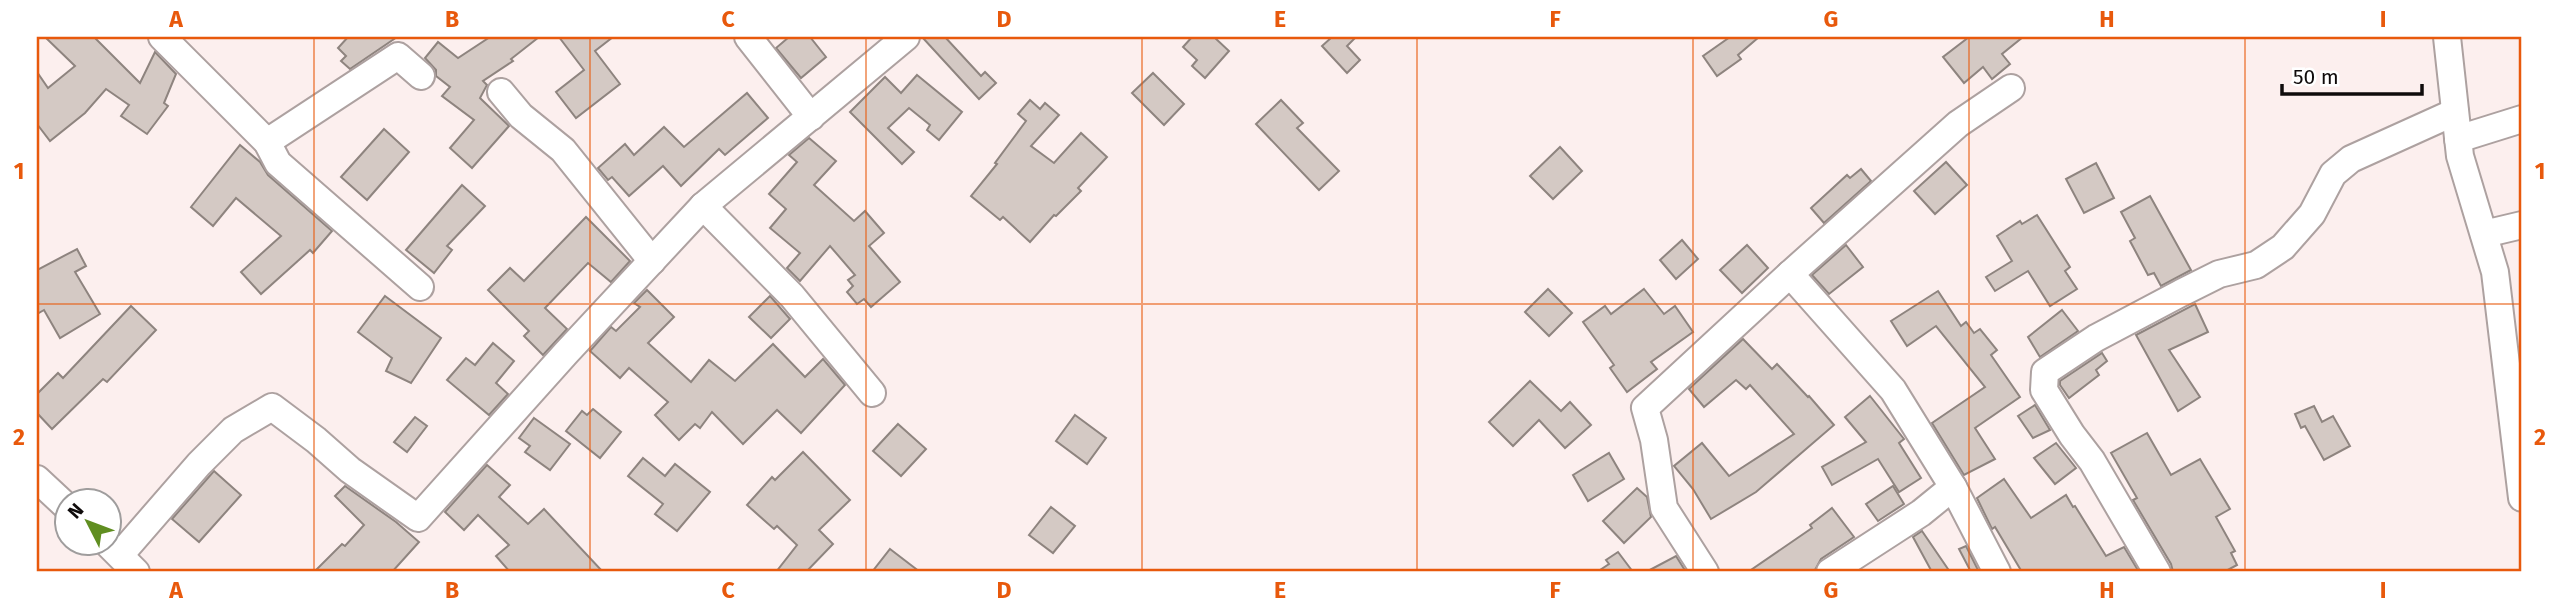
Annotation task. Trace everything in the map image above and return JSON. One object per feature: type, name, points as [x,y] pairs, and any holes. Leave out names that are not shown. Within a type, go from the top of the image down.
[{"type":"street","points":[[162,37],[267,142],[278,163],[420,288]]},
{"type":"street","points":[[748,37],[811,117]]},
{"type":"street","points":[[121,557],[199,464],[233,430],[272,407],[350,470],[418,518],[556,363],[704,206],[906,37]]},
{"type":"street","points":[[2446,37],[2460,156],[2494,271],[2522,498]]},
{"type":"street","points":[[267,142],[398,56],[421,76]]},
{"type":"street","points":[[1705,572],[1664,508],[1654,440],[1646,408],[1790,274],[1958,124],[2011,88]]},
{"type":"street","points":[[501,92],[520,116],[563,150],[652,261]]},
{"type":"street","points":[[2157,572],[2092,461],[2044,390],[2045,372],[2096,338],[2181,293],[2219,274],[2256,265],[2283,247],[2312,214],[2339,167],[2455,112]]},
{"type":"street","points":[[2458,139],[2522,119]]},
{"type":"street","points":[[704,206],[792,296],[872,393]]},
{"type":"street","points":[[2484,234],[2522,225]]},
{"type":"street","points":[[1790,274],[1893,390],[1953,487],[1997,572]]},
{"type":"street","points":[[37,479],[52,493]]},
{"type":"street","points":[[1830,572],[1921,513],[1953,487]]},
{"type":"building","points":[[45,37],[94,37],[140,83],[155,52],[176,74],[164,103],[168,106],[147,134],[121,116],[129,105],[106,89],[85,113],[50,141],[37,124],[37,72],[48,88],[75,66]]},
{"type":"building","points":[[348,37],[397,37],[350,69],[341,61],[346,56],[338,48]]},
{"type":"building","points":[[490,37],[539,37],[511,59],[513,61],[483,81],[487,85],[480,98],[509,126],[472,168],[450,148],[474,120],[442,96],[450,87],[436,76],[436,70],[425,58],[438,42],[458,58]]},
{"type":"building","points":[[559,37],[613,37],[595,51],[620,84],[576,118],[556,92],[584,70]]},
{"type":"building","points":[[789,37],[810,37],[826,57],[801,78],[776,48]]},
{"type":"building","points":[[922,37],[945,37],[981,76],[985,72],[996,83],[979,99]]},
{"type":"building","points":[[1192,37],[1214,37],[1229,51],[1205,78],[1192,66],[1197,60],[1183,47]]},
{"type":"building","points":[[1332,37],[1356,37],[1347,46],[1360,60],[1347,73],[1322,46]]},
{"type":"building","points":[[1730,37],[1759,37],[1738,55],[1741,59],[1717,76],[1703,56]]},
{"type":"building","points":[[1969,37],[2023,37],[2002,54],[2010,64],[1992,79],[1983,67],[1964,83],[1943,57]]},
{"type":"building","points":[[1153,73],[1184,104],[1164,125],[1132,93]]},
{"type":"building","points":[[917,75],[962,112],[939,140],[927,130],[930,125],[909,108],[888,128],[914,152],[902,164],[850,112],[885,77],[901,93]]},
{"type":"building","points":[[747,93],[768,118],[725,155],[719,149],[681,186],[663,166],[629,196],[612,177],[608,180],[598,168],[625,144],[634,155],[664,127],[684,147]]},
{"type":"building","points":[[1030,100],[1040,109],[1045,103],[1059,115],[1031,146],[1054,163],[1081,133],[1107,157],[1078,188],[1081,191],[1054,215],[1030,242],[1003,217],[1000,220],[971,196],[1026,121],[1018,114]]},
{"type":"building","points":[[1281,100],[1303,123],[1297,128],[1339,171],[1319,190],[1256,124]]},
{"type":"building","points":[[384,129],[409,152],[367,200],[341,177]]},
{"type":"building","points":[[809,138],[836,161],[814,185],[854,221],[865,211],[884,233],[869,246],[900,282],[871,307],[864,299],[857,304],[847,292],[853,286],[848,280],[855,275],[830,246],[800,281],[787,268],[800,253],[770,228],[786,209],[769,194],[797,162],[789,155]]},
{"type":"building","points":[[240,145],[260,162],[268,175],[332,231],[313,253],[310,250],[261,294],[241,272],[281,236],[236,198],[213,226],[191,207]]},
{"type":"building","points":[[1560,147],[1582,171],[1553,199],[1530,176]]},
{"type":"building","points":[[1946,162],[1967,185],[1935,214],[1914,191]]},
{"type":"building","points":[[2096,163],[2114,198],[2084,213],[2066,179]]},
{"type":"building","points":[[1861,169],[1871,181],[1824,223],[1811,208],[1847,175],[1850,178]]},
{"type":"building","points":[[462,185],[485,206],[447,246],[452,250],[434,273],[406,250]]},
{"type":"building","points":[[2150,196],[2191,270],[2161,286],[2154,273],[2148,275],[2130,241],[2135,238],[2121,212]]},
{"type":"building","points":[[2037,215],[2070,267],[2065,271],[2077,289],[2050,306],[2028,271],[1995,291],[1986,277],[2012,261],[1997,236],[2020,221],[2022,224]]},
{"type":"building","points":[[586,217],[630,261],[611,282],[588,263],[545,308],[567,329],[543,355],[524,336],[529,331],[488,290],[510,268],[524,281]]},
{"type":"building","points":[[1682,240],[1698,259],[1676,279],[1660,260]]},
{"type":"building","points":[[1747,245],[1768,268],[1742,293],[1720,270]]},
{"type":"building","points":[[1846,245],[1863,267],[1829,294],[1812,275]]},
{"type":"building","points":[[77,249],[86,266],[75,272],[100,314],[60,338],[44,310],[37,314],[37,270]]},
{"type":"building","points":[[1548,289],[1572,313],[1549,336],[1525,312]]},
{"type":"building","points":[[1644,289],[1664,314],[1675,306],[1693,332],[1651,362],[1657,369],[1627,392],[1610,368],[1614,365],[1583,322],[1605,306],[1611,314]]},
{"type":"building","points":[[647,290],[674,317],[648,343],[691,382],[709,360],[735,381],[773,344],[805,377],[823,359],[845,385],[801,433],[777,410],[743,444],[712,412],[700,428],[695,424],[679,440],[655,415],[668,402],[629,368],[620,378],[590,351],[611,327],[616,331],[640,307],[634,303]]},
{"type":"building","points":[[1938,291],[1961,326],[1966,322],[1974,333],[1980,329],[1997,350],[1991,355],[2020,397],[1975,428],[1995,459],[1964,475],[1932,423],[1985,387],[1936,326],[1907,346],[1891,321]]},
{"type":"building","points":[[385,296],[441,338],[411,383],[386,371],[392,358],[358,332]]},
{"type":"building","points":[[770,296],[790,319],[771,338],[749,317]]},
{"type":"building","points":[[2195,304],[2208,332],[2169,350],[2200,397],[2178,411],[2136,335]]},
{"type":"building","points":[[131,306],[156,330],[107,382],[103,379],[52,429],[37,413],[37,394],[58,373],[63,378]]},
{"type":"building","points":[[2062,310],[2078,331],[2040,357],[2028,337]]},
{"type":"building","points":[[1743,339],[1772,369],[1777,364],[1834,425],[1756,492],[1711,519],[1693,489],[1674,466],[1702,443],[1729,476],[1794,434],[1750,385],[1746,389],[1736,380],[1704,407],[1689,389]]},
{"type":"building","points":[[493,343],[514,361],[496,383],[508,394],[489,415],[447,380],[466,358],[475,365]]},
{"type":"building","points":[[2102,353],[2107,361],[2096,370],[2099,375],[2069,398],[2060,381]]},
{"type":"building","points":[[1530,381],[1561,411],[1570,402],[1591,425],[1565,448],[1539,420],[1513,446],[1489,422]]},
{"type":"building","points":[[1870,396],[1904,439],[1899,443],[1921,478],[1899,492],[1878,459],[1832,485],[1822,467],[1866,442],[1845,417]]},
{"type":"building","points":[[2035,405],[2050,430],[2033,438],[2018,416]]},
{"type":"building","points":[[2314,406],[2322,422],[2333,416],[2350,446],[2324,460],[2305,426],[2301,428],[2295,414]]},
{"type":"building","points":[[593,409],[621,432],[600,458],[566,431],[582,411],[587,415]]},
{"type":"building","points":[[1075,415],[1106,438],[1087,464],[1056,441]]},
{"type":"building","points":[[415,417],[427,426],[407,452],[394,442]]},
{"type":"building","points":[[534,418],[570,444],[550,470],[525,452],[530,446],[519,438]]},
{"type":"building","points":[[898,424],[926,449],[901,476],[873,451]]},
{"type":"building","points":[[2147,433],[2171,475],[2200,459],[2230,509],[2216,517],[2235,551],[2231,553],[2237,565],[2224,572],[2173,572],[2171,564],[2133,500],[2137,498],[2111,453]]},
{"type":"building","points":[[2056,443],[2076,468],[2055,484],[2034,458]]},
{"type":"building","points":[[803,452],[850,500],[819,530],[833,544],[806,572],[776,572],[797,545],[777,526],[774,529],[747,505],[772,477],[775,480]]},
{"type":"building","points":[[1609,453],[1624,479],[1588,501],[1573,475]]},
{"type":"building","points":[[643,458],[665,476],[675,464],[710,492],[677,531],[655,514],[663,504],[628,476]]},
{"type":"building","points":[[487,465],[510,485],[499,497],[528,524],[544,509],[603,572],[510,572],[496,556],[509,545],[478,515],[464,530],[445,512]]},
{"type":"building","points":[[214,471],[241,495],[199,542],[172,519]]},
{"type":"building","points":[[2004,479],[2031,518],[2066,495],[2106,556],[2124,547],[2139,572],[2022,572],[1995,527],[1992,529],[1977,498]]},
{"type":"building","points":[[345,486],[419,542],[392,572],[314,572],[342,544],[345,546],[364,525],[335,496]]},
{"type":"building","points":[[1893,486],[1904,504],[1878,521],[1866,504]]},
{"type":"building","points":[[1637,488],[1647,497],[1651,517],[1624,543],[1603,521]]},
{"type":"building","points":[[1051,507],[1075,526],[1053,553],[1029,535]]},
{"type":"building","points":[[1832,508],[1854,537],[1821,559],[1815,570],[1748,572],[1812,528],[1810,525]]},
{"type":"building","points":[[1922,531],[1950,572],[1932,572],[1913,537]]},
{"type":"building","points":[[1966,546],[1979,572],[1971,572],[1959,549]]},
{"type":"building","points":[[890,549],[920,572],[872,572]]},
{"type":"building","points":[[1618,552],[1633,572],[1597,572],[1609,564],[1606,560]]},
{"type":"building","points":[[1676,556],[1686,572],[1646,572]]}]
